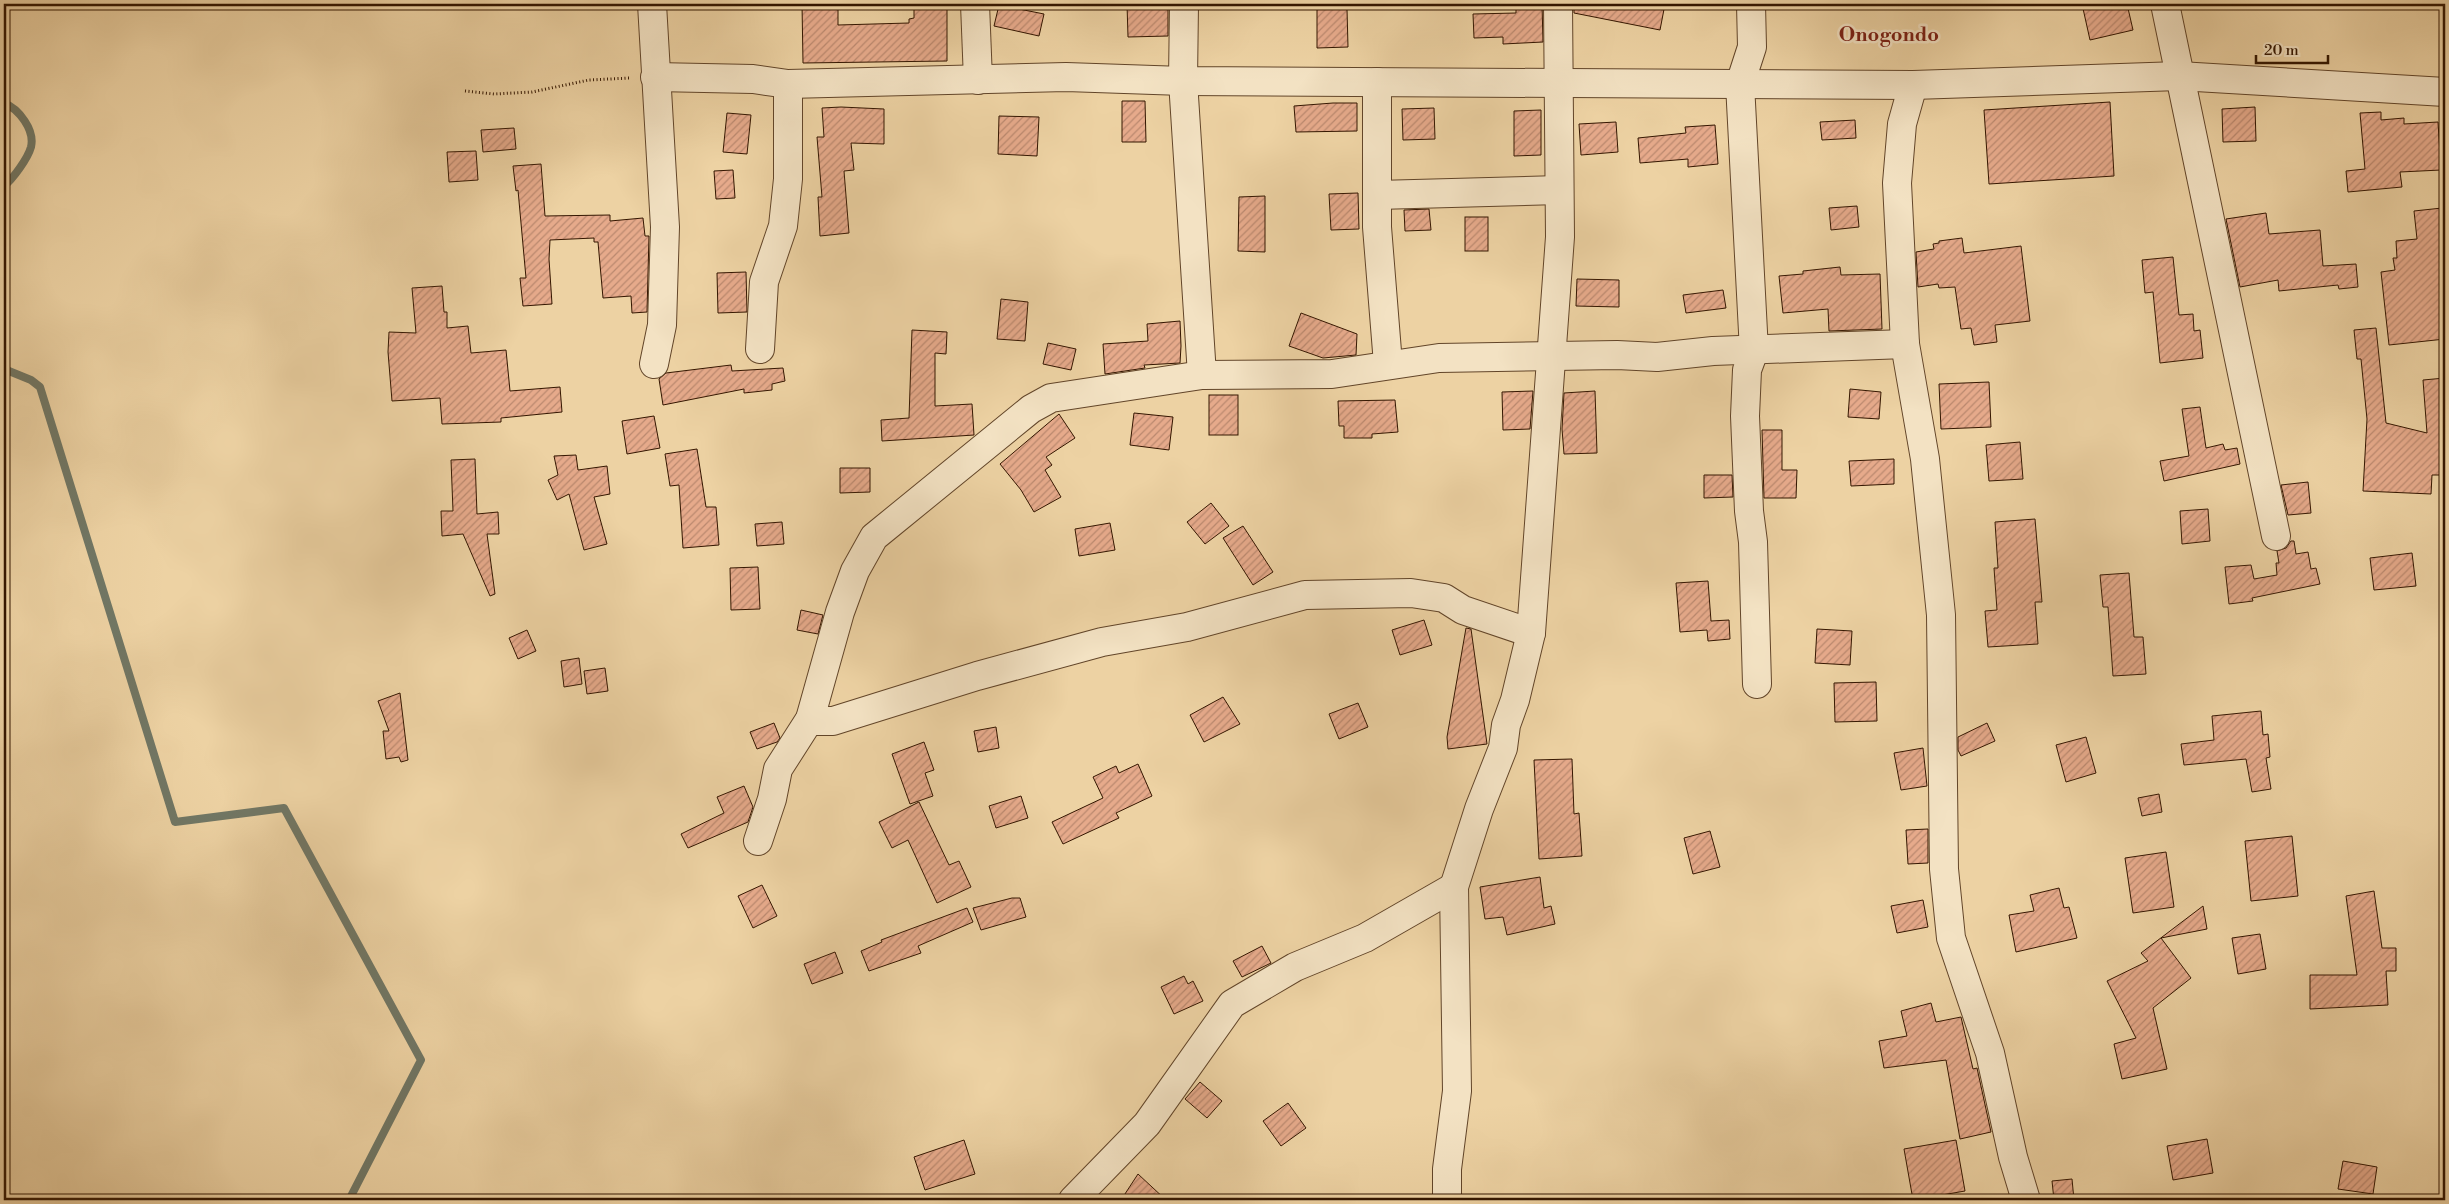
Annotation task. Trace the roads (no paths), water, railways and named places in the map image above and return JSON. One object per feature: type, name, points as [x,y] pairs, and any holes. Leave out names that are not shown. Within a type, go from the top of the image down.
[{"type":"street","points":[[652,4],[654,77],[665,226],[662,325],[654,364]]},
{"type":"street","points":[[975,4],[978,80]]},
{"type":"street","points":[[1184,4],[1183,81],[1202,375]]},
{"type":"street","points":[[1446,1200],[1447,1169],[1457,1091],[1454,887],[1479,809],[1503,748],[1506,725],[1515,700],[1532,632],[1544,435],[1552,355],[1560,236],[1557,84],[1558,4]]},
{"type":"street","points":[[1751,4],[1752,47],[1740,84],[1754,351],[1747,370],[1745,416],[1748,511],[1753,542],[1757,684]]},
{"type":"street","points":[[2165,4],[2178,76],[2276,536]]},
{"type":"street","points":[[654,77],[753,79],[788,84],[1066,76],[1183,81],[1913,85],[2178,76],[2445,92]]},
{"type":"street","points":[[1377,82],[1377,227],[1388,364]]},
{"type":"street","points":[[760,349],[764,282],[783,226],[788,179],[788,84]]},
{"type":"street","points":[[1913,85],[1902,124],[1897,183],[1905,344],[1925,459],[1941,615],[1944,869],[1951,938],[1990,1053],[2013,1157],[2026,1200]]},
{"type":"street","points":[[1377,195],[1559,190]]},
{"type":"street","points":[[758,841],[772,799],[778,769],[810,719],[849,587],[855,571],[874,537],[1031,409],[1051,398],[1202,375],[1332,374],[1388,364],[1439,358],[1617,354],[1657,357],[1713,352],[1905,344]]},
{"type":"street","points":[[810,719],[833,721],[977,676],[1102,642],[1187,627],[1305,595],[1411,593],[1444,598],[1463,610],[1532,632]]},
{"type":"street","points":[[1072,1200],[1147,1124],[1232,1004],[1295,967],[1366,938],[1454,887]]},
{"type":"waterway","points":[[4,103],[15,110],[25,121],[32,140],[24,162],[4,186]]},
{"type":"waterway","points":[[4,369],[31,380],[40,387],[175,822],[284,808],[421,1060],[349,1200]]},
{"type":"district","name":"Onogondo","points":[[1889,34]]}]
